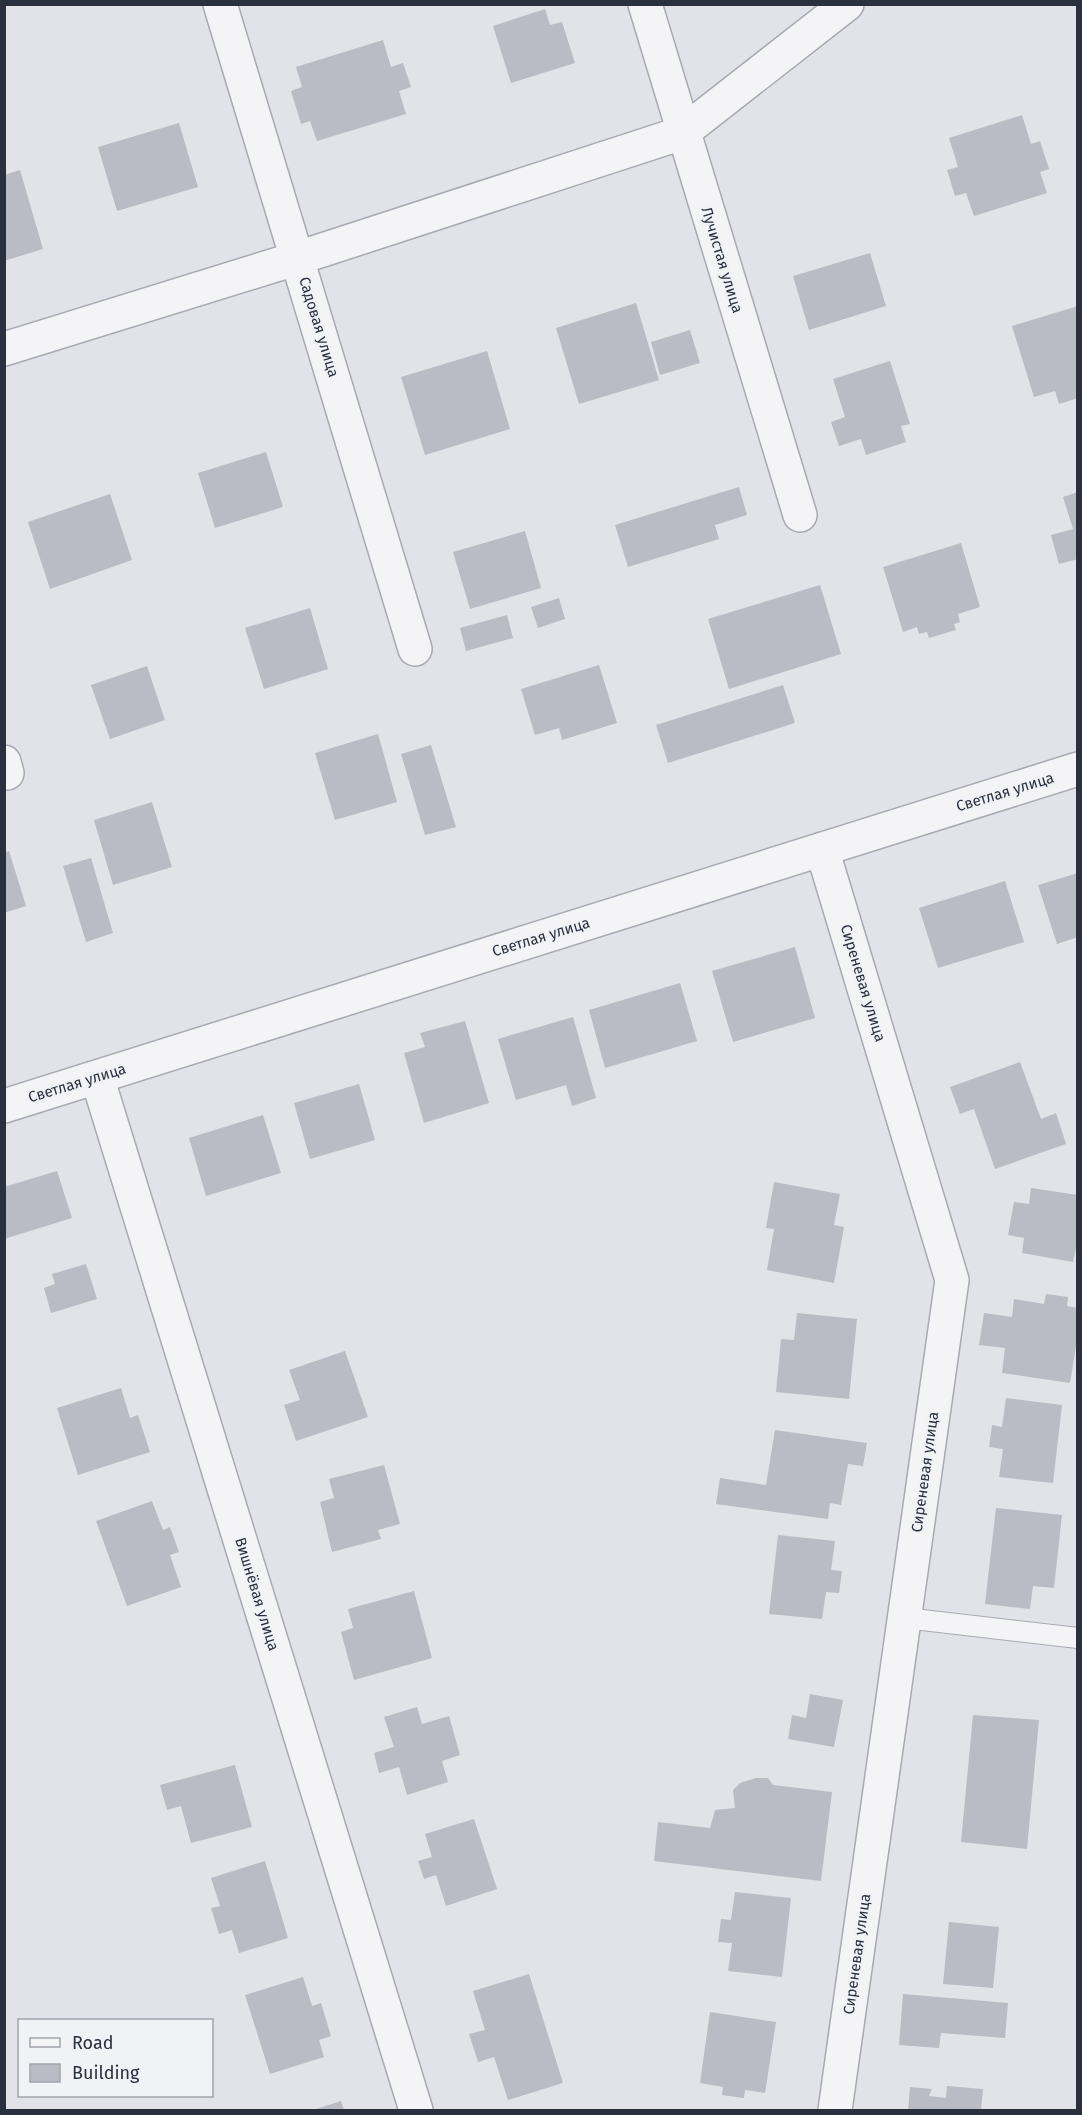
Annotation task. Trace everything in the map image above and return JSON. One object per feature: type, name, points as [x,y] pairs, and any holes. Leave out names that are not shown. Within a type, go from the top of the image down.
[{"type":"street","name":"Садовая улица","points":[[220,4],[415,649]]},
{"type":"street","name":"Лучистая улица","points":[[645,4],[682,133],[800,514]]},
{"type":"street","points":[[4,349],[298,258],[682,133],[847,4]]},
{"type":"street","name":"Светлая улица","points":[[4,1106],[1077,769]]},
{"type":"street","name":"Сиреневая улица","points":[[822,849],[952,1280],[835,2110]]},
{"type":"street","name":"Вишнёвая улица","points":[[97,1077],[416,2110]]},
{"type":"lane","points":[[904,1618],[1077,1638]]},
{"type":"building","points":[[545,9],[550,25],[562,22],[575,63],[511,83],[493,26]]},
{"type":"building","points":[[383,40],[391,67],[403,63],[411,87],[399,91],[406,114],[317,141],[310,121],[301,124],[291,91],[302,87],[296,67]]},
{"type":"building","points":[[1022,115],[1031,144],[1040,141],[1049,169],[1040,172],[1047,193],[974,216],[966,193],[955,196],[947,170],[958,167],[949,138]]},
{"type":"building","points":[[179,123],[198,187],[117,211],[98,147]]},
{"type":"building","points":[[20,170],[43,249],[4,261],[4,175]]},
{"type":"building","points":[[870,253],[886,306],[809,330],[793,276]]},
{"type":"building","points":[[636,303],[659,380],[579,404],[556,328]]},
{"type":"building","points":[[1078,306],[1078,398],[1059,404],[1055,391],[1034,397],[1012,326]]},
{"type":"building","points":[[690,330],[700,363],[660,375],[651,342]]},
{"type":"building","points":[[487,351],[510,429],[425,455],[401,377]]},
{"type":"building","points":[[890,361],[910,424],[901,426],[906,442],[866,455],[861,439],[839,446],[831,422],[845,417],[833,379]]},
{"type":"building","points":[[266,452],[283,507],[215,528],[198,473]]},
{"type":"building","points":[[739,487],[747,515],[715,525],[719,539],[628,567],[615,525]]},
{"type":"building","points":[[1078,492],[1078,559],[1059,564],[1051,535],[1073,529],[1063,497]]},
{"type":"building","points":[[110,494],[132,560],[50,589],[28,522]]},
{"type":"building","points":[[525,531],[541,588],[470,609],[453,552]]},
{"type":"building","points":[[961,543],[980,607],[958,614],[960,622],[954,624],[956,630],[929,638],[927,632],[919,634],[917,627],[903,632],[883,567]]},
{"type":"building","points":[[820,585],[841,654],[729,689],[708,619]]},
{"type":"building","points":[[559,598],[565,619],[538,628],[531,607]]},
{"type":"building","points":[[310,608],[328,669],[264,689],[245,628]]},
{"type":"building","points":[[507,615],[513,638],[466,651],[460,628]]},
{"type":"building","points":[[599,665],[617,723],[562,740],[559,728],[535,735],[521,689]]},
{"type":"building","points":[[147,666],[165,720],[110,739],[91,685]]},
{"type":"building","points":[[783,685],[795,723],[668,763],[656,725]]},
{"type":"building","points":[[378,734],[397,802],[335,820],[315,753]]},
{"type":"building","points":[[431,745],[456,827],[425,835],[401,754]]},
{"type":"building","points":[[152,802],[172,867],[113,885],[94,820]]},
{"type":"building","points":[[9,851],[26,906],[4,913],[4,853]]},
{"type":"building","points":[[91,858],[113,933],[86,942],[63,866]]},
{"type":"building","points":[[1078,873],[1078,937],[1057,944],[1038,885]]},
{"type":"building","points":[[1005,881],[1024,942],[938,968],[919,908]]},
{"type":"building","points":[[795,947],[815,1018],[733,1042],[712,971]]},
{"type":"building","points":[[680,983],[697,1041],[605,1068],[589,1010]]},
{"type":"building","points":[[573,1017],[596,1098],[572,1106],[566,1085],[516,1100],[498,1039]]},
{"type":"building","points":[[465,1021],[489,1103],[424,1123],[404,1053],[425,1047],[420,1033]]},
{"type":"building","points":[[1020,1062],[1041,1119],[1056,1113],[1066,1144],[995,1169],[974,1109],[960,1114],[950,1087]]},
{"type":"building","points":[[359,1084],[375,1140],[310,1159],[294,1103]]},
{"type":"building","points":[[263,1115],[281,1173],[206,1196],[189,1138]]},
{"type":"building","points":[[57,1171],[72,1218],[4,1239],[4,1187]]},
{"type":"building","points":[[774,1182],[840,1194],[834,1225],[844,1227],[834,1283],[767,1270],[774,1229],[766,1228]]},
{"type":"building","points":[[1031,1188],[1078,1195],[1078,1238],[1073,1262],[1022,1253],[1024,1238],[1008,1235],[1014,1202],[1029,1204]]},
{"type":"building","points":[[86,1264],[97,1299],[51,1313],[44,1288],[55,1284],[52,1274]]},
{"type":"building","points":[[1046,1294],[1068,1297],[1067,1306],[1078,1308],[1078,1334],[1070,1383],[1002,1373],[1005,1348],[979,1345],[984,1313],[1012,1317],[1014,1299],[1044,1304]]},
{"type":"building","points":[[797,1313],[857,1319],[849,1399],[776,1392],[781,1339],[794,1340]]},
{"type":"building","points":[[345,1351],[368,1417],[296,1441],[284,1405],[300,1400],[289,1370]]},
{"type":"building","points":[[121,1388],[130,1418],[138,1415],[150,1452],[78,1475],[57,1408]]},
{"type":"building","points":[[1006,1398],[1062,1405],[1053,1483],[999,1477],[1003,1449],[989,1447],[992,1425],[1002,1427]]},
{"type":"building","points":[[775,1430],[867,1443],[863,1466],[848,1464],[841,1505],[830,1503],[828,1519],[716,1504],[720,1478],[766,1485]]},
{"type":"building","points":[[384,1465],[400,1524],[378,1530],[381,1539],[332,1552],[320,1502],[334,1498],[329,1479]]},
{"type":"building","points":[[152,1501],[163,1530],[170,1527],[179,1552],[170,1555],[181,1587],[127,1606],[96,1521]]},
{"type":"building","points":[[996,1508],[1062,1515],[1054,1588],[1033,1586],[1030,1609],[985,1604]]},
{"type":"building","points":[[778,1535],[835,1541],[831,1570],[842,1571],[839,1593],[826,1592],[822,1619],[769,1614]]},
{"type":"building","points":[[414,1591],[432,1658],[354,1680],[341,1632],[353,1628],[348,1609]]},
{"type":"building","points":[[810,1694],[843,1700],[834,1747],[788,1739],[792,1715],[806,1718]]},
{"type":"building","points":[[417,1707],[422,1724],[449,1716],[460,1755],[442,1761],[448,1782],[407,1795],[399,1767],[379,1773],[374,1753],[394,1747],[384,1717]]},
{"type":"building","points":[[973,1715],[1039,1720],[1027,1849],[961,1842]]},
{"type":"building","points":[[235,1765],[252,1827],[191,1843],[181,1806],[167,1810],[160,1785]]},
{"type":"building","points":[[756,1778],[768,1778],[773,1785],[832,1792],[821,1881],[654,1861],[658,1822],[710,1828],[715,1810],[735,1808],[733,1790],[740,1783]]},
{"type":"building","points":[[474,1819],[497,1889],[446,1906],[436,1875],[424,1879],[418,1861],[432,1857],[425,1834]]},
{"type":"building","points":[[265,1861],[288,1938],[239,1953],[232,1930],[219,1934],[211,1908],[220,1906],[211,1878]]},
{"type":"building","points":[[735,1892],[791,1898],[782,1977],[728,1971],[732,1943],[718,1942],[721,1919],[731,1920]]},
{"type":"building","points":[[949,1922],[999,1927],[993,1988],[943,1984]]},
{"type":"building","points":[[529,1974],[563,2083],[508,2100],[494,2057],[478,2062],[469,2034],[485,2030],[473,1991]]},
{"type":"building","points":[[303,1977],[312,2006],[321,2003],[331,2036],[319,2040],[324,2057],[270,2074],[245,1995]]},
{"type":"building","points":[[903,1994],[1008,2003],[1005,2038],[941,2033],[939,2048],[899,2045]]},
{"type":"building","points":[[710,2012],[776,2022],[765,2093],[745,2090],[744,2098],[722,2095],[723,2087],[700,2083]]},
{"type":"building","points":[[947,2086],[983,2089],[981,2110],[908,2110],[910,2087],[932,2089],[929,2096],[946,2098]]},
{"type":"building","points":[[341,2101],[344,2110],[313,2110]]}]
